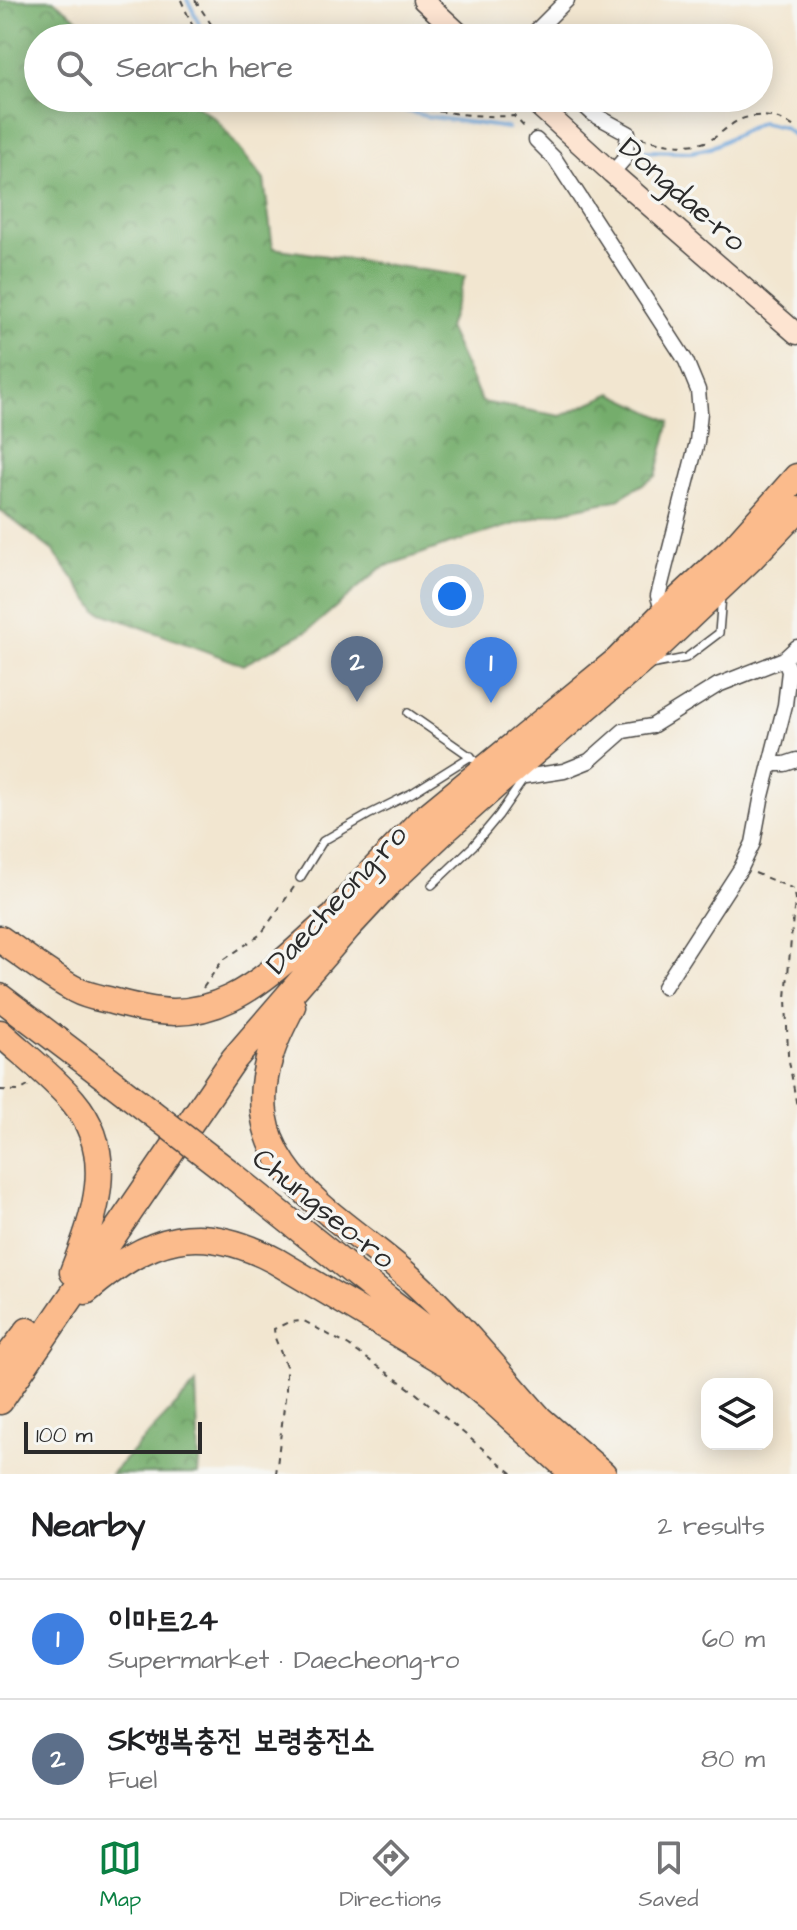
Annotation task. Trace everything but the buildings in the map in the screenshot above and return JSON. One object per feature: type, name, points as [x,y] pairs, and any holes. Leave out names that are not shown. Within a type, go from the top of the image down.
[{"type":"highway","name":"Daecheong-ro","points":[[0,1401],[234,1059],[312,967],[495,770],[618,660],[733,549],[797,477]]},
{"type":"highway","name":"Daecheong-ro","points":[[0,1367],[73,1272],[219,1056],[360,884],[420,822],[633,668],[723,585],[797,510]]},
{"type":"highway","points":[[0,939],[78,991],[137,1008],[180,1013],[213,1005],[248,988],[334,916]]},
{"type":"highway","points":[[312,967],[269,1058],[264,1092],[266,1123],[277,1154],[304,1192],[433,1299],[538,1417]]},
{"type":"highway","points":[[0,997],[83,1070],[225,1181]]},
{"type":"highway","points":[[0,1016],[83,1070]]},
{"type":"highway","points":[[0,1033],[74,1102],[94,1137],[99,1165],[97,1200],[73,1272]]},
{"type":"highway","name":"Chungseo-ro","points":[[225,1181],[538,1417],[603,1474]]},
{"type":"highway","name":"Chungseo-ro","points":[[225,1181],[492,1400],[574,1474]]},
{"type":"highway","points":[[59,1314],[117,1266],[149,1248],[181,1239],[213,1238],[251,1248],[444,1361]]},
{"type":"street","points":[[423,0],[449,24]]},
{"type":"street","points":[[543,24],[567,0]]},
{"type":"street","name":"Dongdae-ro","points":[[545,112],[797,334]]},
{"type":"street","points":[[591,112],[628,133],[625,158],[612,173]]},
{"type":"street","points":[[536,140],[555,159],[686,361],[698,390],[700,412],[697,442],[658,596],[663,614]]},
{"type":"street","points":[[495,770],[564,771],[589,761],[623,731],[652,726],[718,685],[784,659],[797,647]]},
{"type":"street","points":[[664,987],[741,868],[753,843],[785,705],[789,671],[784,659]]},
{"type":"street","points":[[770,764],[797,760]]},
{"type":"lane","points":[[408,713],[495,770]]},
{"type":"lane","points":[[300,878],[323,841],[370,814],[412,793],[495,770]]},
{"type":"lane","points":[[432,885],[473,846],[499,815],[495,770]]},
{"type":"path","points":[[181,0],[192,24]]},
{"type":"path","points":[[195,0],[211,24]]},
{"type":"path","points":[[453,112],[514,116],[536,140]]},
{"type":"path","points":[[628,133],[645,139],[699,144],[750,116],[764,116],[797,129]]},
{"type":"path","points":[[741,868],[794,889],[796,899],[786,998],[788,1055],[797,1107]]},
{"type":"path","points":[[200,990],[222,961],[261,934],[300,878]]},
{"type":"path","points":[[0,1090],[19,1091],[28,1086]]},
{"type":"path","points":[[276,1474],[286,1366],[274,1329],[289,1322],[304,1321],[349,1346],[412,1390],[513,1474]]},
{"type":"green space","points":[[0,0],[53,0],[85,24],[24,24],[24,112],[206,112],[216,119],[264,180],[273,248],[465,276],[448,328],[482,402],[561,416],[612,393],[670,421],[656,476],[616,500],[545,515],[381,568],[309,630],[243,665],[97,611],[53,551],[0,510]]},
{"type":"green space","points":[[196,1384],[198,1474],[111,1474]]},
{"type":"waterway","points":[[187,0],[199,24]]},
{"type":"waterway","points":[[411,112],[508,128]]},
{"type":"waterway","points":[[641,151],[691,152],[710,148],[761,122],[783,127],[796,137],[797,142]]},
{"type":"place","name":"SK행복충전 보령충전소","points":[[357,702]]},
{"type":"place","name":"이마트24","points":[[491,703]]}]
